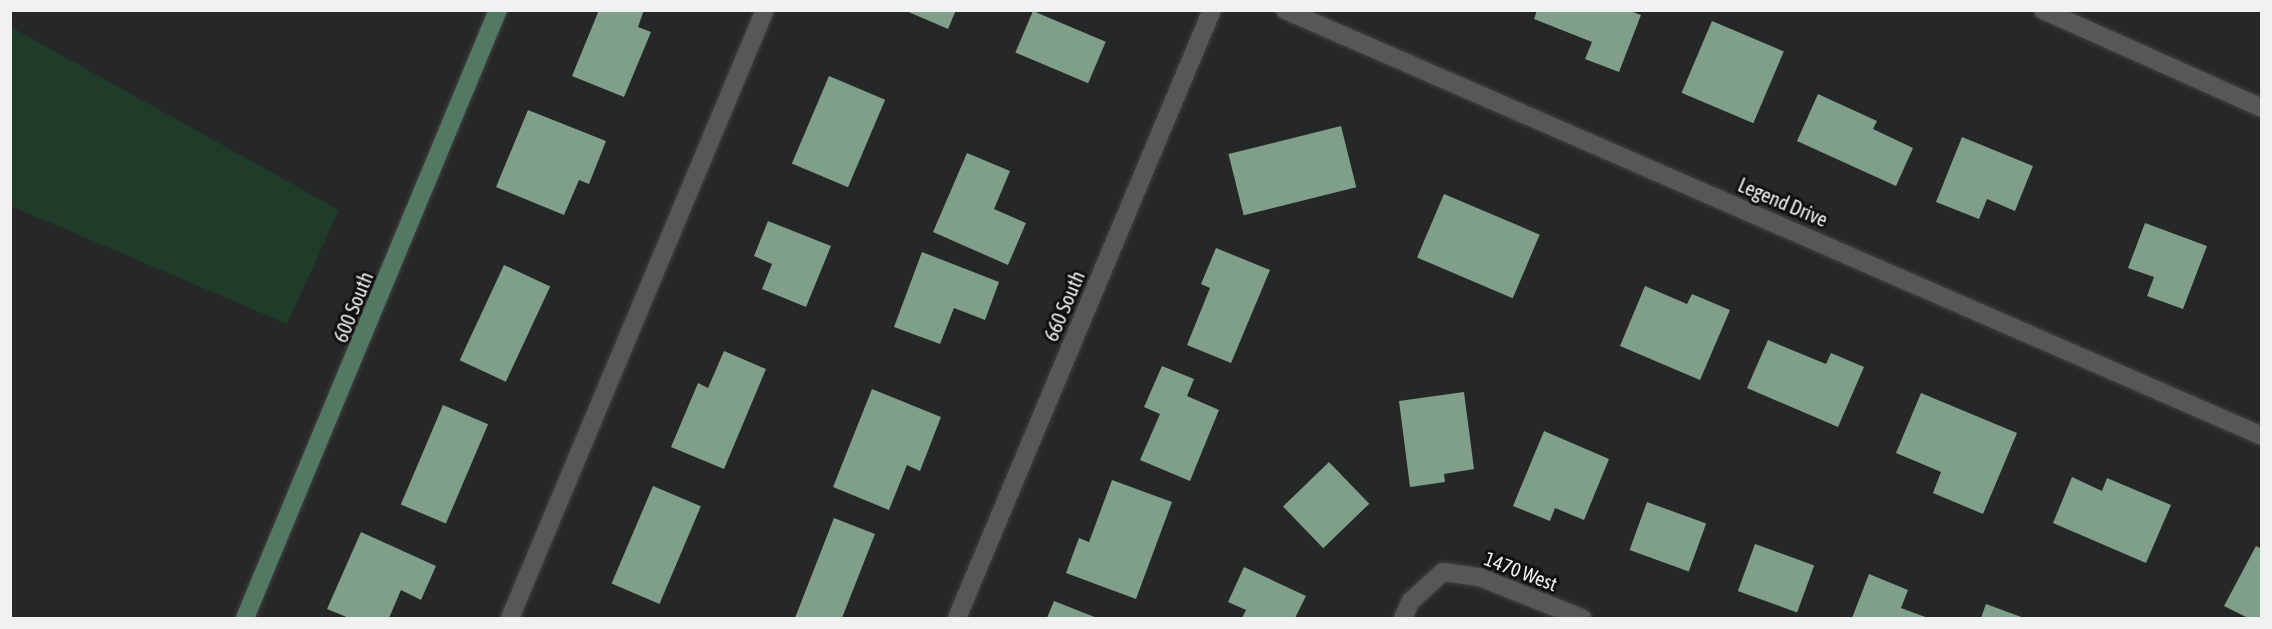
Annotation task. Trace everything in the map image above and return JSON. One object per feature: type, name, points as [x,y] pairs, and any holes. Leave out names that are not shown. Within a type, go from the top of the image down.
[{"type":"main road","name":"600 South","points":[[245,618],[498,10]]},
{"type":"street","points":[[510,618],[765,10]]},
{"type":"street","name":"660 South","points":[[957,618],[1212,10]]},
{"type":"street","name":"Legend Drive","points":[[1285,10],[2262,436]]},
{"type":"street","points":[[2043,10],[2262,108]]},
{"type":"street","name":"1470 West","points":[[1403,618],[1411,601],[1443,572],[1479,577],[1582,618]]},
{"type":"green space","points":[[11,27],[339,210],[287,324],[11,206]]},
{"type":"building","points":[[599,10],[644,10],[638,27],[651,32],[624,97],[572,76]]},
{"type":"building","points":[[904,10],[956,10],[948,29]]},
{"type":"building","points":[[1537,10],[1628,10],[1641,15],[1619,72],[1585,59],[1592,42],[1534,19]]},
{"type":"building","points":[[1033,11],[1106,42],[1088,83],[1015,52]]},
{"type":"building","points":[[1712,21],[1784,51],[1753,123],[1682,93]]},
{"type":"building","points":[[829,76],[885,100],[848,187],[792,163]]},
{"type":"building","points":[[1818,94],[1877,121],[1873,129],[1913,148],[1896,186],[1797,141]]},
{"type":"building","points":[[528,110],[606,141],[589,184],[579,180],[564,215],[496,187]]},
{"type":"building","points":[[1341,126],[1356,187],[1244,215],[1228,154]]},
{"type":"building","points":[[1962,137],[2033,166],[2015,211],[1987,199],[1979,219],[1936,202]]},
{"type":"building","points":[[967,153],[1010,171],[994,209],[1026,223],[1008,265],[933,232]]},
{"type":"building","points":[[1444,194],[1540,235],[1513,298],[1417,258]]},
{"type":"building","points":[[768,221],[831,246],[806,307],[762,289],[772,264],[754,256]]},
{"type":"building","points":[[2145,223],[2207,246],[2183,309],[2147,296],[2154,277],[2128,268]]},
{"type":"building","points":[[1216,248],[1270,270],[1231,363],[1187,345],[1210,288],[1201,284]]},
{"type":"building","points":[[922,252],[999,282],[985,320],[954,308],[940,344],[894,327]]},
{"type":"building","points":[[504,265],[550,287],[506,382],[460,360]]},
{"type":"building","points":[[1645,286],[1687,304],[1692,294],[1730,310],[1700,380],[1620,346]]},
{"type":"building","points":[[1768,340],[1826,364],[1831,353],[1864,367],[1838,427],[1747,388]]},
{"type":"building","points":[[724,351],[766,369],[724,469],[671,447],[698,383],[708,388]]},
{"type":"building","points":[[1162,366],[1194,379],[1187,396],[1219,410],[1190,481],[1140,460],[1160,414],[1144,407]]},
{"type":"building","points":[[872,389],[941,417],[920,471],[907,465],[889,510],[833,487]]},
{"type":"building","points":[[1464,392],[1474,469],[1444,474],[1445,482],[1410,487],[1399,401]]},
{"type":"building","points":[[1921,393],[2017,433],[1983,514],[1933,493],[1941,472],[1896,453]]},
{"type":"building","points":[[443,405],[488,424],[446,524],[401,504]]},
{"type":"building","points":[[1544,431],[1609,459],[1584,520],[1555,508],[1550,521],[1513,506]]},
{"type":"building","points":[[1329,462],[1369,504],[1323,548],[1283,506]]},
{"type":"building","points":[[2072,477],[2102,491],[2107,478],[2171,505],[2146,563],[2053,523]]},
{"type":"building","points":[[1112,480],[1172,502],[1136,599],[1066,573],[1079,538],[1089,542]]},
{"type":"building","points":[[653,486],[701,506],[659,604],[612,584]]},
{"type":"building","points":[[1647,502],[1706,524],[1689,571],[1630,550]]},
{"type":"building","points":[[834,518],[875,534],[842,618],[795,618]]},
{"type":"building","points":[[361,532],[436,566],[421,600],[401,590],[389,618],[349,618],[327,609]]},
{"type":"building","points":[[1755,544],[1814,566],[1797,613],[1738,591]]},
{"type":"building","points":[[2256,546],[2262,549],[2262,618],[2248,618],[2224,606]]},
{"type":"building","points":[[1244,567],[1306,596],[1295,618],[1242,618],[1246,610],[1228,602]]},
{"type":"building","points":[[1869,574],[1908,590],[1901,608],[1928,618],[1852,618]]},
{"type":"building","points":[[1054,601],[1097,618],[1047,618]]},
{"type":"building","points":[[1986,604],[2024,618],[1981,618]]}]
